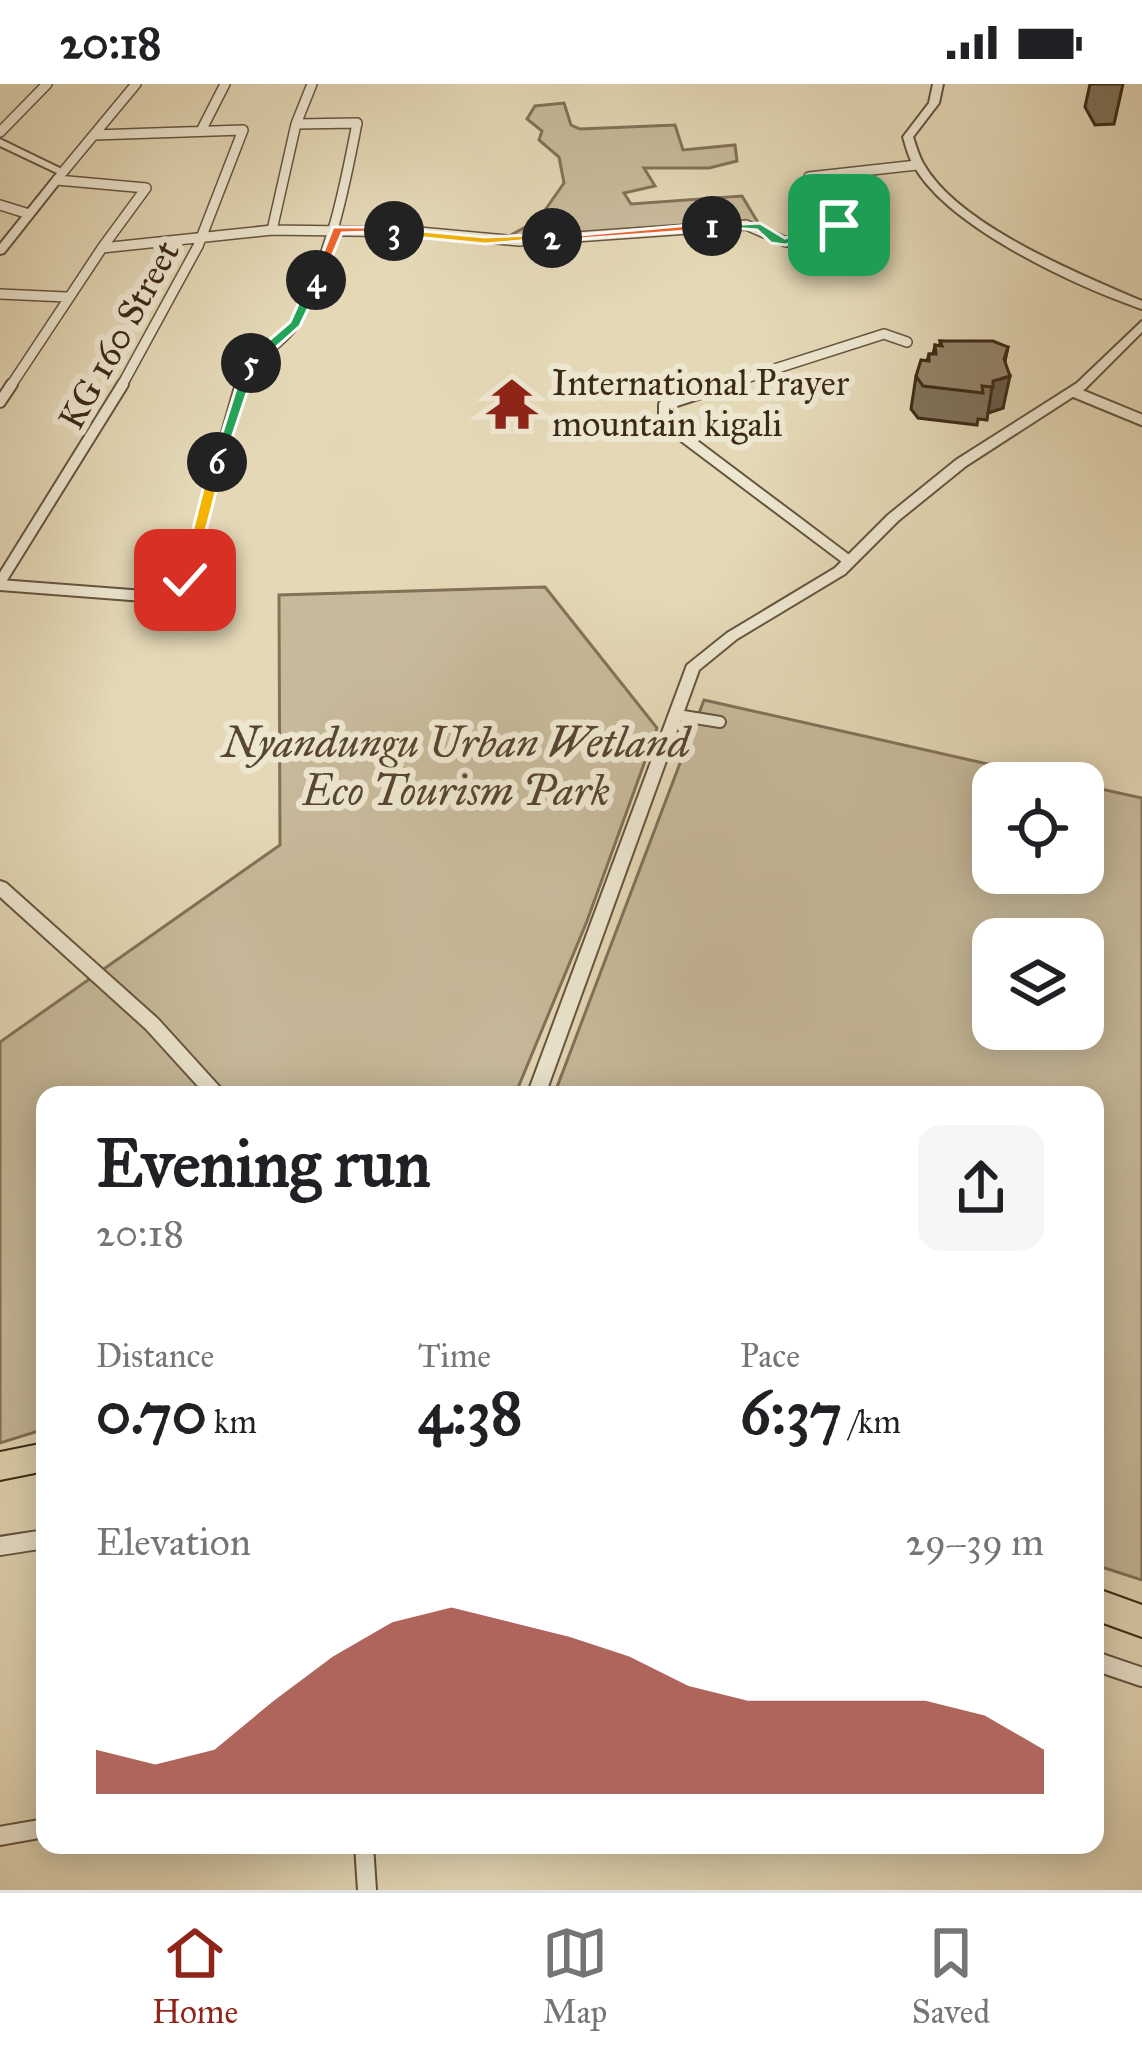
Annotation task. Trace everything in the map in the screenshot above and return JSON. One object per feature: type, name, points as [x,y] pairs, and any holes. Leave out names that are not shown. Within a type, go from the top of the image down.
[{"type":"highway","points":[[0,1466],[36,1458]]},
{"type":"highway","points":[[1104,1607],[1142,1621]]},
{"type":"street","points":[[0,132],[47,84]]},
{"type":"street","points":[[0,250],[136,84]]},
{"type":"street","points":[[94,135],[202,129],[225,84]]},
{"type":"street","points":[[272,230],[296,124],[311,84]]},
{"type":"street","points":[[938,84],[934,103],[908,137],[917,165],[992,232],[1071,275],[1142,305]]},
{"type":"street","points":[[0,584],[144,596],[177,589],[185,580],[244,373],[296,323],[337,229],[357,123],[296,124]]},
{"type":"street","name":"KG 160 Street","points":[[0,584],[62,491],[206,234],[243,130],[202,129]]},
{"type":"street","points":[[0,142],[60,176],[146,188],[65,297],[0,402]]},
{"type":"street","points":[[103,248],[272,230],[337,229],[519,241],[746,225],[760,226],[776,241],[785,242],[838,227],[808,186],[809,177],[917,165]]},
{"type":"street","points":[[0,205],[29,214]]},
{"type":"street","points":[[0,294],[65,297]]},
{"type":"street","points":[[539,1086],[677,715],[685,678],[707,652],[810,593],[961,463],[1074,392],[1142,325]]},
{"type":"street","points":[[849,561],[664,422],[664,405],[884,334],[907,343]]},
{"type":"street","points":[[1074,392],[1142,420]]},
{"type":"street","points":[[677,715],[719,722]]},
{"type":"street","points":[[0,886],[152,1024],[210,1086]]},
{"type":"street","points":[[0,1546],[36,1540]]},
{"type":"street","points":[[1104,1664],[1142,1677]]},
{"type":"street","points":[[0,1836],[36,1830]]},
{"type":"street","points":[[365,1854],[367,1890]]},
{"type":"green space","points":[[564,103],[571,125],[580,129],[675,125],[683,150],[735,145],[737,161],[709,168],[644,168],[655,186],[624,193],[631,204],[742,196],[760,226],[519,241],[511,235],[538,220],[564,183],[559,157],[539,140],[542,131],[527,119],[535,106]]},
{"type":"green space","name":"Nyandungu Urban Wetland Eco Tourism Park","points":[[545,587],[657,728],[587,921],[519,1086],[36,1086],[36,1432],[0,1443],[0,1042],[280,845],[279,595]]},
{"type":"green space","name":"Nyandungu Urban Wetland Eco Tourism Park","points":[[704,700],[979,762],[972,762],[972,894],[1104,894],[1104,790],[1142,798],[1142,1580],[1104,1568],[1104,1086],[557,1086]]},
{"type":"building","points":[[940,341],[993,341],[1008,347],[1004,359],[1010,376],[993,381],[993,387],[982,386],[983,393],[923,386],[916,376],[921,360],[929,361],[929,354],[936,354],[935,345],[942,346]]},
{"type":"place","name":"International Prayer mountain kigali","points":[[512,404]]},
{"type":"route","points":[[185,580],[244,373],[296,323],[337,229],[519,241],[746,225],[760,226],[776,241],[785,242],[839,225]]}]
